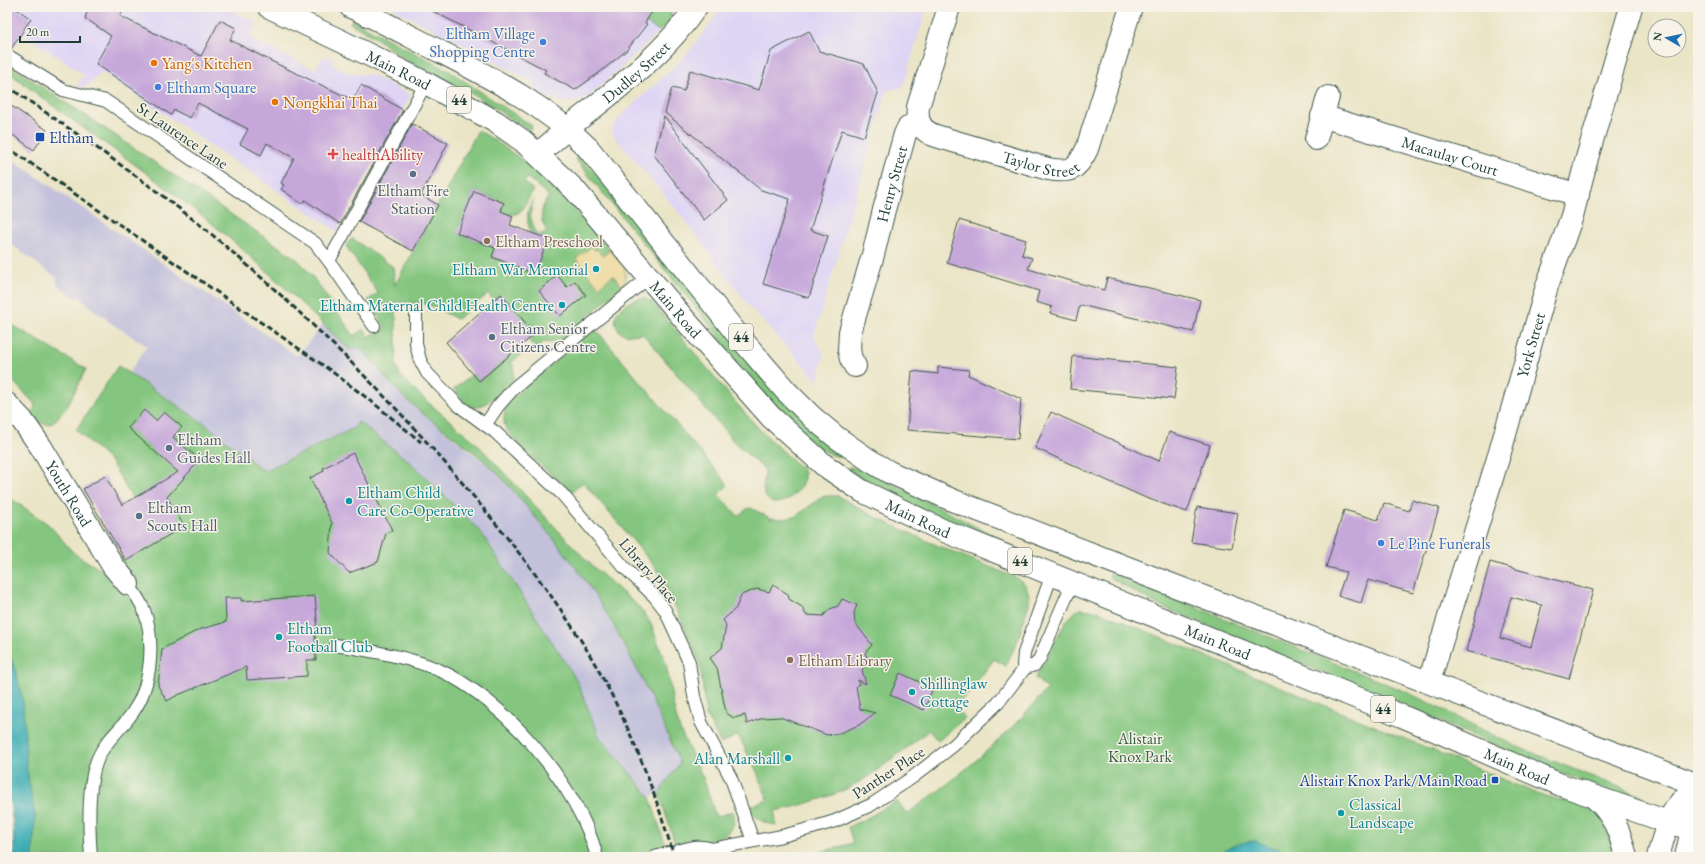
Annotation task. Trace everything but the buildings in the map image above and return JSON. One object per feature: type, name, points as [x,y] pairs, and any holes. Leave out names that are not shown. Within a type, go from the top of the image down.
[{"type":"main road","name":"Main Road","points":[[351,7],[493,79],[534,103],[568,128],[588,148],[737,334],[786,391],[812,417],[836,437],[869,460],[910,482],[1074,548],[1429,682],[1698,786]]},
{"type":"main road","name":"Dudley Street","points":[[538,154],[663,49],[684,25],[696,7]]},
{"type":"main road","points":[[918,120],[920,103],[949,7]]},
{"type":"main road","name":"Taylor Street","points":[[918,120],[921,127],[928,133],[936,136],[1048,169],[1065,171],[1072,169],[1081,160],[1087,149],[1131,7]]},
{"type":"main road","name":"York Street","points":[[1429,682],[1500,452],[1547,286],[1578,195],[1587,158],[1631,7]]},
{"type":"main road","name":"Main Road","points":[[272,8],[426,83],[509,130],[538,154],[578,194],[771,417],[824,465],[862,491],[950,533],[1402,716],[1561,785],[1594,798],[1695,830]]},
{"type":"main road","name":"Macaulay Court","points":[[1316,139],[1325,107],[1578,195]]},
{"type":"main road","name":"Henry Street","points":[[855,366],[849,350],[850,332],[873,255],[905,134],[908,128],[918,120]]},
{"type":"main road","name":"Youth Road","points":[[7,404],[33,435],[113,566],[128,584]]},
{"type":"main road","points":[[824,465],[869,460]]},
{"type":"main road","points":[[1052,574],[1061,558],[1067,551],[1074,548],[1076,565],[1073,582]]},
{"type":"main road","points":[[1658,857],[1668,822],[1673,812],[1680,802],[1698,786]]},
{"type":"main road","points":[[1594,798],[1604,806],[1614,819],[1626,857]]},
{"type":"main road","points":[[1686,857],[1695,830],[1698,803]]},
{"type":"lane","name":"St Laurence Lane","points":[[7,55],[63,90],[106,102],[315,243],[374,326]]},
{"type":"lane","points":[[329,261],[426,83]]},
{"type":"lane","points":[[485,425],[498,406],[514,388],[649,277]]},
{"type":"lane","name":"Library Place","points":[[416,314],[416,344],[420,360],[427,373],[458,405],[485,425],[562,494],[624,567],[665,610],[689,662],[694,696],[701,722],[732,778],[753,841]]},
{"type":"lane","points":[[1025,668],[1023,665],[1024,653],[1052,574]]},
{"type":"lane","name":"Panther Place","points":[[701,857],[712,850],[782,836],[835,821],[871,805],[934,762],[998,703],[1025,668],[1030,667],[1040,660],[1073,582]]},
{"type":"lane","points":[[91,857],[91,796],[97,759],[104,746],[132,714],[140,702],[150,657],[149,636],[144,610],[128,584]]},
{"type":"lane","points":[[336,645],[375,652],[421,663],[459,681],[482,695],[497,708],[534,747],[564,785],[583,816],[594,844],[597,857]]},
{"type":"lane","name":"Panther Place","points":[[655,857],[694,847],[703,846],[712,850]]},
{"type":"shaded area","points":[[7,7],[222,7],[255,21],[256,25],[249,38],[315,70],[323,57],[331,56],[334,65],[351,74],[371,75],[411,95],[337,231],[102,72],[91,83],[83,87],[76,87],[84,75],[24,34],[14,47],[10,47]]},
{"type":"shaded area","points":[[390,7],[681,7],[660,31],[593,93],[585,99],[569,103],[551,99],[533,90],[534,82]]},
{"type":"shaded area","points":[[721,7],[927,7],[903,87],[887,91],[814,336],[824,354],[818,381],[749,306],[676,209],[613,135],[612,128],[617,120],[683,59],[709,26]]},
{"type":"shaded area","points":[[7,156],[297,356],[324,324],[350,350],[360,347],[414,407],[494,470],[534,515],[577,568],[601,605],[638,671],[680,763],[659,793],[650,797],[599,736],[576,679],[358,422],[354,428],[264,471],[205,424],[129,373],[147,346],[106,320],[107,317],[100,315],[81,298],[74,297],[57,284],[57,278],[7,241]]},
{"type":"green space","points":[[651,7],[669,7],[672,18],[660,31],[645,23]]},
{"type":"green space","points":[[352,20],[449,71],[531,125],[532,128],[527,129],[476,96],[408,61],[377,39],[350,23]]},
{"type":"green space","points":[[7,64],[88,117],[298,260],[312,276],[354,336],[364,329],[369,337],[385,327],[368,300],[378,293],[346,246],[350,240],[353,239],[393,267],[395,285],[478,130],[519,158],[548,182],[570,204],[610,250],[603,256],[592,247],[577,259],[613,275],[622,286],[557,343],[544,342],[536,349],[488,294],[457,319],[428,304],[396,302],[396,366],[400,375],[423,398],[475,442],[588,562],[640,608],[651,624],[666,664],[674,709],[680,730],[704,780],[716,817],[733,811],[734,821],[731,829],[725,834],[716,838],[676,847],[659,793],[680,763],[649,694],[614,626],[587,583],[516,494],[486,462],[407,400],[360,347],[350,350],[276,280],[219,229],[152,177],[7,71]],"holes":[[[528,178],[549,196],[542,209],[542,218],[547,231],[538,236],[534,274],[492,257],[495,248],[458,233],[474,191],[504,202],[501,212],[508,214],[518,213],[522,210],[533,190],[524,182]]]},
{"type":"green space","points":[[578,156],[594,172],[844,456],[833,455],[820,448],[804,435],[770,402],[732,358],[716,333],[577,161],[576,157]]},
{"type":"green space","points":[[533,199],[530,216],[537,235],[531,233],[528,224],[528,211]]},
{"type":"green space","points":[[644,298],[653,303],[759,429],[803,470],[804,477],[802,484],[791,497],[777,503],[770,501],[763,490],[765,470],[734,442],[643,334],[626,335],[621,333],[618,329],[615,319],[619,310],[633,300]]},
{"type":"green space","points":[[7,322],[86,369],[67,407],[53,423],[43,424],[32,417],[30,414],[35,408],[34,403],[7,375]]},
{"type":"green space","points":[[594,331],[599,333],[726,482],[727,486],[718,495],[738,516],[747,509],[751,508],[770,518],[786,519],[796,516],[822,497],[838,496],[877,518],[936,545],[1017,578],[1024,583],[1028,592],[1029,604],[1018,640],[1006,666],[994,659],[970,691],[955,707],[965,718],[938,741],[929,730],[875,772],[840,792],[808,803],[775,811],[776,825],[764,822],[751,811],[749,807],[768,800],[757,772],[738,735],[721,744],[706,715],[700,664],[659,573],[583,482],[572,492],[525,450],[505,426],[505,412],[511,399],[589,333]]},
{"type":"green space","points":[[521,346],[525,351],[511,363],[514,367],[513,380],[499,393],[488,402],[477,407],[469,406],[462,400],[454,389],[473,374],[480,381]]},
{"type":"green space","points":[[118,366],[205,424],[264,471],[354,428],[358,422],[411,463],[480,531],[576,679],[599,736],[650,797],[669,857],[26,857],[7,683],[7,496],[48,524],[75,554],[101,570],[155,537],[111,462],[76,430]]},
{"type":"green space","points":[[7,421],[10,434],[7,448]]},
{"type":"green space","points":[[850,467],[871,473],[1004,541],[1003,543],[944,519],[886,492],[849,470]]},
{"type":"green space","points":[[1111,573],[1409,693],[1515,746],[1642,796],[1640,803],[1545,767],[1414,710],[1158,605],[1109,577]]},
{"type":"green space","name":"Alistair Knox Park","points":[[1080,609],[1100,612],[1545,797],[1584,805],[1599,813],[1619,857],[804,857],[853,843],[848,827],[897,801],[907,814],[945,786],[998,741],[1047,689],[1035,678],[1066,621]]},
{"type":"sand","points":[[592,246],[595,251],[597,249],[603,256],[610,250],[623,266],[626,276],[622,286],[613,275],[599,287],[576,259]]},
{"type":"water","points":[[7,648],[17,675],[23,702],[27,771],[35,816],[33,857],[14,857],[13,823],[7,781]]},
{"type":"water","points":[[1255,841],[1302,857],[1219,857],[1235,845]]},
{"type":"railway","points":[[7,86],[161,194],[243,261],[308,320],[370,382],[401,414],[459,479],[533,571],[590,655],[605,682],[632,739],[655,797],[674,857]]},
{"type":"railway","points":[[7,147],[327,368],[371,401],[421,442]]},
{"type":"place","name":"Eltham Village Shopping Centre","points":[[543,42]]},
{"type":"place","name":"Yang's Kitchen","points":[[154,63]]},
{"type":"place","name":"Eltham Square","points":[[158,87]]},
{"type":"place","name":"Nongkhai Thai","points":[[275,102]]},
{"type":"place","name":"Eltham","points":[[40,137]]},
{"type":"place","name":"healthAbility","points":[[333,154]]},
{"type":"place","name":"Eltham Fire Station","points":[[413,174]]},
{"type":"place","name":"Eltham Preschool","points":[[487,241]]},
{"type":"place","name":"Eltham War Memorial","points":[[596,269]]},
{"type":"place","name":"Eltham Maternal Child Health Centre","points":[[562,305]]},
{"type":"place","name":"Eltham Senior Citizens Centre","points":[[492,337]]},
{"type":"place","name":"Eltham Guides Hall","points":[[169,448]]},
{"type":"place","name":"Eltham Child Care Co-Operative","points":[[349,501]]},
{"type":"place","name":"Eltham Scouts Hall","points":[[139,516]]},
{"type":"place","name":"Le Pine Funerals","points":[[1381,543]]},
{"type":"place","name":"Eltham Football Club","points":[[279,637]]},
{"type":"place","name":"Eltham Library","points":[[790,660]]},
{"type":"place","name":"Shillinglaw Cottage","points":[[912,692]]},
{"type":"place","name":"Alan Marshall","points":[[788,758]]},
{"type":"place","name":"Alistair Knox Park/Main Road","points":[[1495,780]]},
{"type":"place","name":"Classical Landscape","points":[[1341,813]]}]
